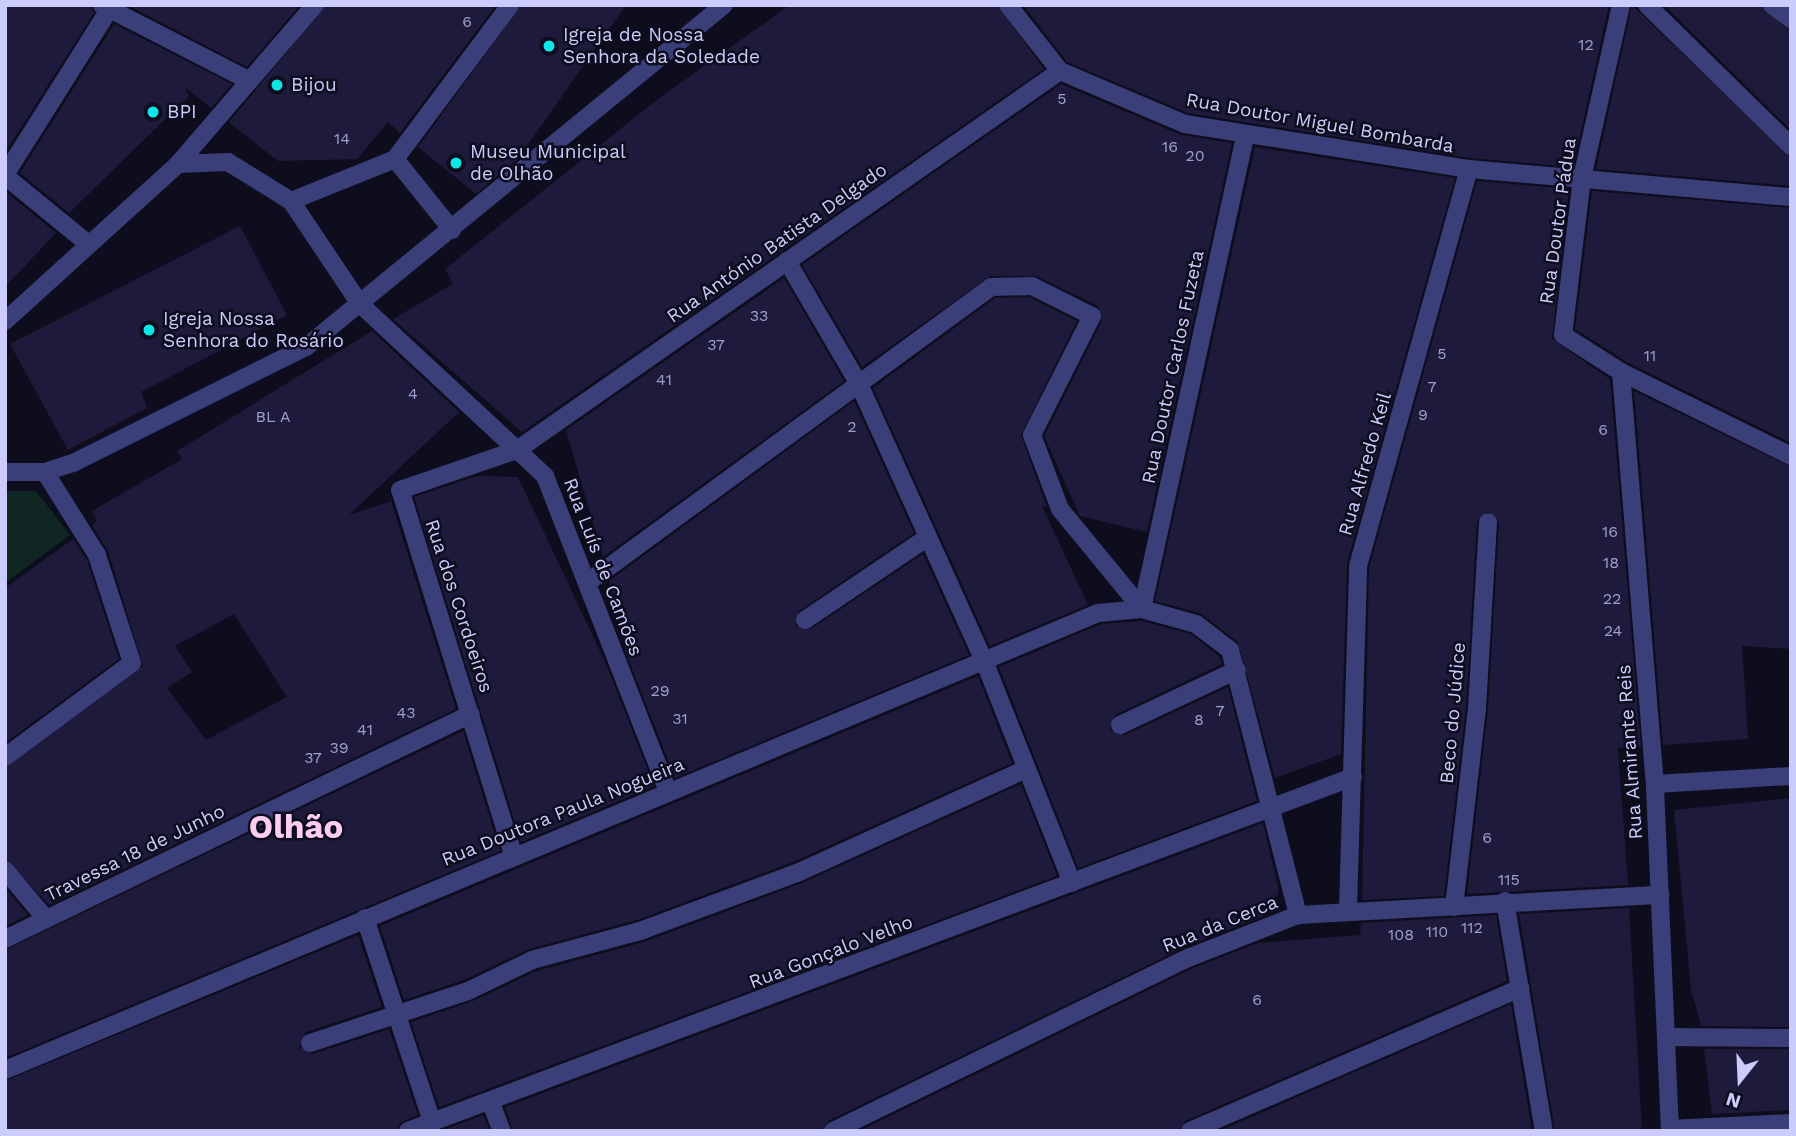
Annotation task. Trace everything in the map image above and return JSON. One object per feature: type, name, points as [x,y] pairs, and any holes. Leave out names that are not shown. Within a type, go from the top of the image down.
[{"type":"street","points":[[5,321],[86,242],[178,164],[315,5]]},
{"type":"street","points":[[178,164],[228,162],[291,201],[395,159],[510,5]]},
{"type":"street","points":[[5,472],[46,472],[306,347],[724,5]]},
{"type":"street","name":"Rua Doutor Miguel Bombarda","points":[[1008,5],[1060,71],[1185,124],[1469,169],[1791,197]]},
{"type":"street","name":"Rua Doutor Pádua","points":[[1621,5],[1582,177],[1563,335],[1621,372]]},
{"type":"street","points":[[1647,5],[1791,146]]},
{"type":"street","points":[[1772,5],[1791,19]]},
{"type":"street","points":[[86,242],[5,175],[108,7],[250,82]]},
{"type":"street","name":"Rua António Batista Delgado","points":[[517,450],[1060,71]]},
{"type":"street","name":"Rua Doutor Carlos Fuzeta","points":[[1142,609],[1246,134]]},
{"type":"street","points":[[395,159],[452,230]]},
{"type":"street","name":"Rua Alfredo Keil","points":[[1348,909],[1358,566],[1469,169]]},
{"type":"street","name":"Rua Luís de Camões","points":[[291,201],[360,304],[545,476],[668,792]]},
{"type":"street","points":[[787,261],[859,384],[983,658],[1072,883]]},
{"type":"street","points":[[587,583],[990,287],[1032,286],[1092,316],[1031,435],[1060,509],[1142,609],[1196,624],[1230,650],[1237,670],[1268,810],[1297,915]]},
{"type":"street","points":[[1621,372],[1791,456]]},
{"type":"street","name":"Rua Almirante Reis","points":[[1621,372],[1655,784],[1670,1130]]},
{"type":"street","name":"Rua dos Cordoeiros","points":[[513,854],[400,490],[517,450]]},
{"type":"street","points":[[5,757],[132,663],[97,555],[46,472]]},
{"type":"street","name":"Beco do Júdice","points":[[1454,906],[1477,708],[1488,522]]},
{"type":"street","points":[[805,620],[928,537]]},
{"type":"street","name":"Rua Doutora Paula Nogueira","points":[[5,1070],[983,658],[1098,613],[1142,609]]},
{"type":"street","points":[[1120,725],[1237,670]]},
{"type":"street","name":"Travessa 18 de Junho","points":[[5,939],[471,714]]},
{"type":"street","points":[[310,1043],[468,991],[532,960],[640,931],[797,873],[1026,769]]},
{"type":"street","points":[[1655,784],[1791,776]]},
{"type":"street","name":"Rua Gonçalo Velho","points":[[408,1131],[491,1103],[1353,777]]},
{"type":"street","points":[[5,870],[46,919]]},
{"type":"street","name":"Rua da Cerca","points":[[832,1131],[1188,958],[1297,915],[1348,909],[1660,895]]},
{"type":"street","points":[[1505,901],[1544,1131]]},
{"type":"street","points":[[365,918],[395,1017],[432,1122]]},
{"type":"street","points":[[1191,1131],[1520,988]]},
{"type":"street","points":[[1666,1037],[1791,1038]]},
{"type":"street","points":[[491,1103],[502,1131]]},
{"type":"street","points":[[1670,1130],[1791,1123]]},
{"type":"green space","points":[[5,491],[36,491],[70,535],[5,583]]},
{"type":"building","points":[[5,5],[91,5],[94,13],[5,153]]},
{"type":"building","points":[[127,5],[300,5],[247,67]]},
{"type":"building","points":[[326,5],[496,5],[400,133],[388,122],[357,159],[278,161],[229,122]]},
{"type":"building","name":"Igreja de Nossa Senhora da Soledade","points":[[521,5],[626,5],[517,160],[476,194],[418,147]]},
{"type":"building","points":[[790,5],[997,5],[1044,69],[522,432],[393,319],[453,284],[445,269],[654,102]]},
{"type":"building","points":[[1023,5],[1609,5],[1573,167],[1470,158],[1188,113],[1067,62]]},
{"type":"building","points":[[1632,5],[1791,157],[1791,186],[1596,169]]},
{"type":"building","points":[[1664,5],[1761,5],[1791,30],[1791,130]]},
{"type":"building","points":[[114,24],[232,84],[211,108],[185,87],[189,96],[69,213],[20,173]]},
{"type":"building","points":[[1061,84],[1181,135],[1232,143],[1147,532],[1080,516],[1044,436],[1102,321],[1098,306],[1036,276],[990,276],[862,367],[802,265]]},
{"type":"building","points":[[1255,147],[1455,178],[1347,563],[1341,754],[1275,778],[1238,642],[1200,613],[1155,601]]},
{"type":"building","points":[[1477,181],[1569,189],[1552,339],[1610,379],[1641,747],[1618,748],[1628,885],[1467,894],[1488,709],[1499,523],[1488,511],[1477,521],[1466,707],[1444,896],[1362,900],[1369,568]]},
{"type":"building","points":[[5,191],[56,233],[5,287]]},
{"type":"building","points":[[1592,191],[1791,208],[1791,443],[1627,362],[1575,329]]},
{"type":"building","name":"Igreja Nossa Senhora do Rosário","points":[[240,226],[287,315],[141,392],[147,408],[68,450],[10,344]]},
{"type":"building","points":[[784,278],[844,381],[603,557],[566,430]]},
{"type":"building","points":[[1029,297],[1077,321],[1021,435],[1047,508],[1042,506],[1088,605],[990,646],[873,388],[995,298]]},
{"type":"building","points":[[372,331],[459,412],[349,515],[391,501],[456,709],[49,905],[5,859],[5,768],[143,666],[108,551],[92,525],[97,521],[92,511],[182,459],[177,451]],"holes":[[[234,614],[287,697],[206,740],[167,688],[192,672],[175,646]]]},
{"type":"building","points":[[1634,391],[1791,467],[1791,649],[1742,646],[1748,739],[1663,745]]},
{"type":"building","points":[[854,401],[914,533],[799,611],[795,626],[811,629],[923,554],[969,655],[675,778],[627,656],[609,581]]},
{"type":"building","points":[[477,476],[518,477],[606,664],[654,786],[521,842],[414,497]]},
{"type":"building","points":[[73,539],[87,560],[119,659],[5,743],[5,588]]},
{"type":"building","points":[[1141,621],[1191,634],[1220,657],[1222,664],[1115,715],[1110,730],[1125,735],[1228,687],[1257,801],[1078,868],[999,667],[1101,624]]},
{"type":"building","points":[[978,676],[1012,763],[793,862],[637,920],[529,949],[464,980],[404,1000],[380,926]]},
{"type":"building","points":[[463,731],[500,851],[5,1058],[5,950]]},
{"type":"building","points":[[1021,784],[1057,876],[439,1107],[411,1022],[473,1001],[536,971],[644,942],[802,883]]},
{"type":"building","points":[[1791,798],[1791,1027],[1701,1026],[1691,989],[1674,810]]},
{"type":"building","points":[[1263,823],[1279,892],[1264,916],[1183,948],[828,1121],[822,1131],[513,1131],[505,1107]]},
{"type":"building","points":[[5,888],[28,915],[5,926]]},
{"type":"building","points":[[1629,908],[1642,1131],[1555,1131],[1519,914]]},
{"type":"building","points":[[1496,915],[1507,981],[1185,1121],[1179,1131],[859,1131],[1193,968],[1258,943],[1360,935],[1361,923]]},
{"type":"building","points":[[358,935],[382,1007],[306,1032],[299,1046],[313,1054],[389,1029],[418,1115],[400,1123],[397,1131],[5,1131],[5,1081]]},
{"type":"building","points":[[1511,1004],[1532,1131],[1219,1131]]},
{"type":"building","points":[[1704,1049],[1791,1049],[1791,1110],[1712,1114]]},
{"type":"building","points":[[483,1115],[490,1131],[441,1131]]},
{"type":"place","name":"Igreja de Nossa Senhora da Soledade","points":[[549,46]]},
{"type":"place","name":"Bijou","points":[[277,85]]},
{"type":"place","name":"BPI","points":[[153,112]]},
{"type":"place","name":"Museu Municipal de Olhão","points":[[456,163]]},
{"type":"place","name":"Igreja Nossa Senhora do Rosário","points":[[149,330]]},
{"type":"district","name":"Olhão","points":[[296,827]]}]
